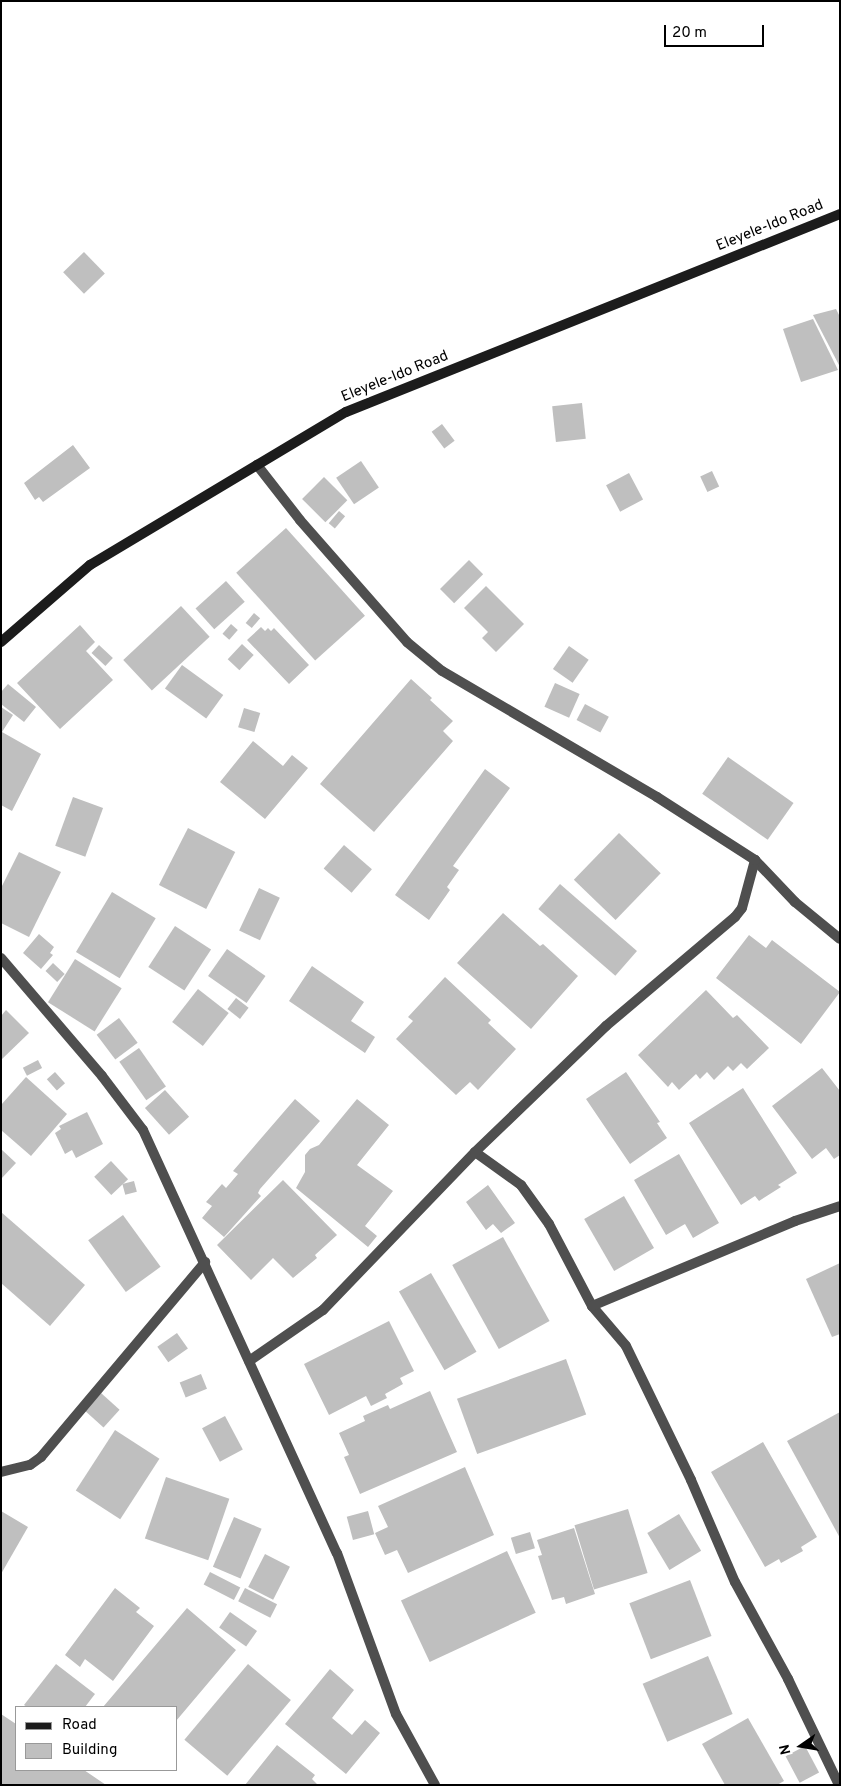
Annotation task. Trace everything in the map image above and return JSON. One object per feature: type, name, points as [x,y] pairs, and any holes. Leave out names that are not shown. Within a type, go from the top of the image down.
[{"type":"main road","name":"Eleyele-Ido Road","points":[[1,642],[90,565],[346,412],[840,214]]},
{"type":"street","points":[[257,465],[300,520],[407,642],[442,671],[657,797],[754,860],[795,902],[840,940]]},
{"type":"street","points":[[249,1361],[323,1310],[475,1152],[606,1026],[735,917],[742,908],[754,860]]},
{"type":"street","points":[[1,958],[102,1076],[143,1130],[337,1553],[396,1714],[435,1785]]},
{"type":"street","points":[[475,1152],[520,1185],[549,1224],[592,1306],[626,1346],[691,1480],[735,1582],[788,1679],[840,1785]]},
{"type":"street","points":[[592,1306],[795,1221],[840,1206]]},
{"type":"street","points":[[1,1472],[30,1465],[42,1456],[205,1262]]},
{"type":"building","points":[[84,252],[105,274],[84,294],[63,272]]},
{"type":"building","points":[[836,309],[840,317],[840,367],[813,315]]},
{"type":"building","points":[[813,319],[838,370],[801,382],[783,329]]},
{"type":"building","points":[[582,403],[586,439],[556,442],[552,406]]},
{"type":"building","points":[[442,424],[455,441],[444,449],[432,432]]},
{"type":"building","points":[[73,445],[90,468],[43,502],[39,497],[35,500],[24,483]]},
{"type":"building","points":[[361,461],[379,488],[354,504],[336,478]]},
{"type":"building","points":[[712,471],[719,486],[707,492],[700,476]]},
{"type":"building","points":[[629,473],[643,499],[620,512],[606,485]]},
{"type":"building","points":[[324,477],[347,500],[325,522],[302,499]]},
{"type":"building","points":[[339,511],[345,516],[335,528],[329,523]]},
{"type":"building","points":[[286,528],[365,616],[315,661],[236,573]]},
{"type":"building","points":[[469,560],[483,574],[454,603],[440,589]]},
{"type":"building","points":[[226,581],[245,602],[214,629],[196,608]]},
{"type":"building","points":[[486,586],[524,624],[496,652],[482,638],[488,632],[464,608]]},
{"type":"building","points":[[181,606],[210,637],[152,691],[123,660]]},
{"type":"building","points":[[254,613],[260,618],[252,628],[246,623]]},
{"type":"building","points":[[231,624],[238,630],[229,640],[222,634]]},
{"type":"building","points":[[80,625],[95,642],[86,651],[113,680],[60,729],[17,683]]},
{"type":"building","points":[[261,627],[265,631],[268,628],[271,631],[274,628],[309,665],[289,684],[247,640]]},
{"type":"building","points":[[242,644],[254,655],[239,670],[228,659]]},
{"type":"building","points":[[99,645],[113,658],[105,666],[91,653]]},
{"type":"building","points":[[569,646],[589,660],[573,683],[553,669]]},
{"type":"building","points":[[182,665],[223,695],[206,718],[165,688]]},
{"type":"building","points":[[411,679],[453,721],[443,731],[453,741],[374,832],[320,784]]},
{"type":"building","points":[[555,683],[580,694],[569,718],[544,707]]},
{"type":"building","points":[[8,684],[36,707],[24,722],[1,704],[1,692]]},
{"type":"building","points":[[585,704],[609,717],[600,733],[577,720]]},
{"type":"building","points":[[1,707],[13,715],[2,732],[41,754],[12,811],[1,805]]},
{"type":"building","points":[[244,708],[260,713],[254,732],[238,727]]},
{"type":"building","points":[[253,741],[283,766],[292,755],[308,768],[265,819],[220,782]]},
{"type":"building","points":[[728,757],[794,803],[768,840],[702,794]]},
{"type":"building","points":[[485,769],[510,788],[453,866],[459,870],[447,887],[450,890],[429,920],[395,895]]},
{"type":"building","points":[[73,797],[103,808],[85,857],[55,846]]},
{"type":"building","points":[[188,828],[235,852],[206,909],[159,885]]},
{"type":"building","points":[[619,833],[661,873],[616,920],[574,880]]},
{"type":"building","points":[[344,845],[372,869],[352,893],[324,868]]},
{"type":"building","points":[[19,852],[61,872],[29,937],[1,923],[1,888]]},
{"type":"building","points":[[560,884],[637,951],[615,976],[538,909]]},
{"type":"building","points":[[259,888],[280,898],[260,940],[239,931]]},
{"type":"building","points":[[112,892],[156,918],[120,978],[76,952]]},
{"type":"building","points":[[503,913],[540,946],[543,944],[578,976],[531,1029],[457,963]]},
{"type":"building","points":[[175,926],[211,949],[184,991],[148,967]]},
{"type":"building","points":[[39,934],[54,947],[50,953],[53,955],[41,969],[23,953]]},
{"type":"building","points":[[749,935],[766,948],[772,940],[840,992],[801,1044],[716,978]]},
{"type":"building","points":[[227,949],[266,976],[247,1003],[208,976]]},
{"type":"building","points":[[75,959],[122,988],[95,1031],[48,1002]]},
{"type":"building","points":[[53,963],[65,974],[57,982],[45,971]]},
{"type":"building","points":[[312,966],[364,1002],[351,1021],[375,1037],[365,1053],[289,1001]]},
{"type":"building","points":[[445,977],[491,1020],[488,1023],[516,1049],[478,1090],[470,1082],[456,1095],[396,1039],[413,1021],[408,1017]]},
{"type":"building","points":[[198,989],[229,1013],[203,1046],[172,1022]]},
{"type":"building","points":[[706,990],[733,1018],[737,1015],[769,1048],[747,1069],[741,1063],[733,1071],[728,1066],[714,1080],[707,1072],[700,1079],[696,1074],[679,1090],[672,1082],[668,1087],[638,1055]]},
{"type":"building","points":[[236,998],[249,1008],[240,1019],[227,1009]]},
{"type":"building","points":[[6,1010],[29,1033],[1,1060],[1,1016]]},
{"type":"building","points":[[119,1018],[138,1043],[115,1060],[97,1035]]},
{"type":"building","points":[[139,1048],[166,1087],[146,1100],[119,1062]]},
{"type":"building","points":[[38,1060],[42,1068],[27,1076],[23,1068]]},
{"type":"building","points":[[822,1068],[840,1091],[840,1155],[834,1159],[826,1148],[812,1159],[772,1106]]},
{"type":"building","points":[[55,1072],[65,1083],[57,1091],[47,1079]]},
{"type":"building","points":[[626,1072],[660,1122],[657,1123],[667,1138],[630,1164],[586,1099]]},
{"type":"building","points":[[26,1077],[67,1114],[31,1156],[1,1130],[1,1105]]},
{"type":"building","points":[[743,1088],[797,1173],[778,1185],[781,1187],[759,1201],[755,1196],[741,1205],[689,1123]]},
{"type":"building","points":[[165,1090],[189,1117],[169,1135],[145,1108]]},
{"type":"building","points":[[295,1099],[320,1121],[260,1189],[258,1193],[261,1196],[224,1237],[202,1218],[212,1206],[206,1202],[222,1184],[226,1188],[238,1174],[233,1171]]},
{"type":"building","points":[[357,1099],[389,1125],[357,1165],[393,1191],[365,1226],[377,1236],[368,1247],[296,1188],[305,1172],[305,1155],[310,1149],[319,1145]]},
{"type":"building","points":[[87,1112],[103,1144],[76,1158],[72,1150],[65,1154],[55,1133],[61,1129],[59,1126]]},
{"type":"building","points":[[1,1149],[16,1163],[1,1179]]},
{"type":"building","points":[[679,1154],[719,1223],[693,1238],[685,1224],[666,1235],[634,1180]]},
{"type":"building","points":[[111,1161],[128,1179],[111,1195],[94,1177]]},
{"type":"building","points":[[283,1180],[337,1235],[315,1255],[317,1258],[293,1278],[273,1258],[251,1280],[217,1245]]},
{"type":"building","points":[[134,1181],[137,1192],[125,1195],[122,1184]]},
{"type":"building","points":[[488,1185],[515,1223],[501,1233],[493,1224],[486,1230],[466,1202]]},
{"type":"building","points":[[624,1196],[654,1248],[614,1271],[584,1219]]},
{"type":"building","points":[[1,1212],[85,1285],[50,1326],[1,1283]]},
{"type":"building","points":[[123,1215],[161,1267],[126,1292],[88,1240]]},
{"type":"building","points":[[503,1237],[550,1321],[499,1349],[452,1265]]},
{"type":"building","points":[[840,1263],[840,1334],[832,1337],[806,1279]]},
{"type":"building","points":[[431,1273],[476,1352],[444,1370],[399,1292]]},
{"type":"building","points":[[389,1321],[414,1371],[400,1378],[403,1384],[385,1394],[387,1398],[371,1406],[366,1396],[329,1415],[304,1364]]},
{"type":"building","points":[[177,1333],[188,1349],[168,1362],[157,1347]]},
{"type":"building","points":[[566,1359],[586,1414],[477,1454],[457,1399]]},
{"type":"building","points":[[201,1374],[207,1389],[186,1397],[180,1383]]},
{"type":"building","points":[[430,1391],[457,1452],[360,1494],[344,1457],[349,1455],[339,1433],[365,1421],[363,1416],[388,1405],[390,1409]]},
{"type":"building","points":[[101,1393],[120,1410],[104,1428],[85,1411]]},
{"type":"building","points":[[840,1412],[840,1538],[787,1441]]},
{"type":"building","points":[[225,1416],[243,1450],[220,1462],[202,1428]]},
{"type":"building","points":[[115,1430],[159,1459],[120,1519],[76,1490]]},
{"type":"building","points":[[763,1442],[817,1537],[801,1547],[803,1551],[781,1563],[779,1559],[765,1567],[711,1472]]},
{"type":"building","points":[[465,1467],[494,1535],[408,1573],[397,1550],[385,1555],[375,1533],[388,1527],[378,1506]]},
{"type":"building","points":[[166,1477],[229,1499],[208,1560],[145,1538]]},
{"type":"building","points":[[628,1509],[648,1573],[594,1589],[574,1525]]},
{"type":"building","points":[[1,1511],[28,1527],[1,1574]]},
{"type":"building","points":[[368,1511],[374,1534],[353,1540],[347,1517]]},
{"type":"building","points":[[679,1514],[701,1551],[669,1570],[647,1533]]},
{"type":"building","points":[[234,1517],[262,1529],[241,1578],[213,1567]]},
{"type":"building","points":[[574,1528],[595,1594],[566,1604],[564,1597],[552,1600],[538,1556],[542,1555],[537,1540]]},
{"type":"building","points":[[530,1532],[535,1548],[516,1554],[511,1538]]},
{"type":"building","points":[[507,1551],[536,1613],[430,1662],[401,1600]]},
{"type":"building","points":[[265,1554],[290,1567],[273,1600],[248,1587]]},
{"type":"building","points":[[210,1572],[240,1587],[234,1600],[204,1584]]},
{"type":"building","points":[[690,1580],[712,1636],[651,1659],[629,1603]]},
{"type":"building","points":[[115,1588],[140,1608],[136,1612],[154,1626],[113,1681],[85,1659],[80,1667],[65,1655]]},
{"type":"building","points":[[245,1588],[277,1604],[270,1618],[238,1601]]},
{"type":"building","points":[[187,1608],[236,1650],[178,1719],[178,1706],[104,1706]]},
{"type":"building","points":[[230,1612],[257,1631],[246,1646],[219,1628]]},
{"type":"building","points":[[708,1656],[733,1714],[667,1742],[643,1684]]},
{"type":"building","points":[[56,1664],[95,1694],[86,1706],[24,1705]]},
{"type":"building","points":[[248,1664],[291,1700],[227,1776],[184,1740]]},
{"type":"building","points":[[330,1669],[354,1690],[332,1718],[352,1735],[365,1720],[380,1733],[346,1774],[285,1724]]},
{"type":"building","points":[[1,1714],[15,1723],[15,1771],[85,1771],[106,1785],[1,1785]]},
{"type":"building","points":[[748,1718],[784,1781],[777,1785],[725,1785],[702,1744]]},
{"type":"building","points":[[277,1745],[315,1775],[312,1779],[318,1785],[245,1785]]},
{"type":"building","points":[[805,1746],[819,1772],[800,1783],[786,1756]]}]
